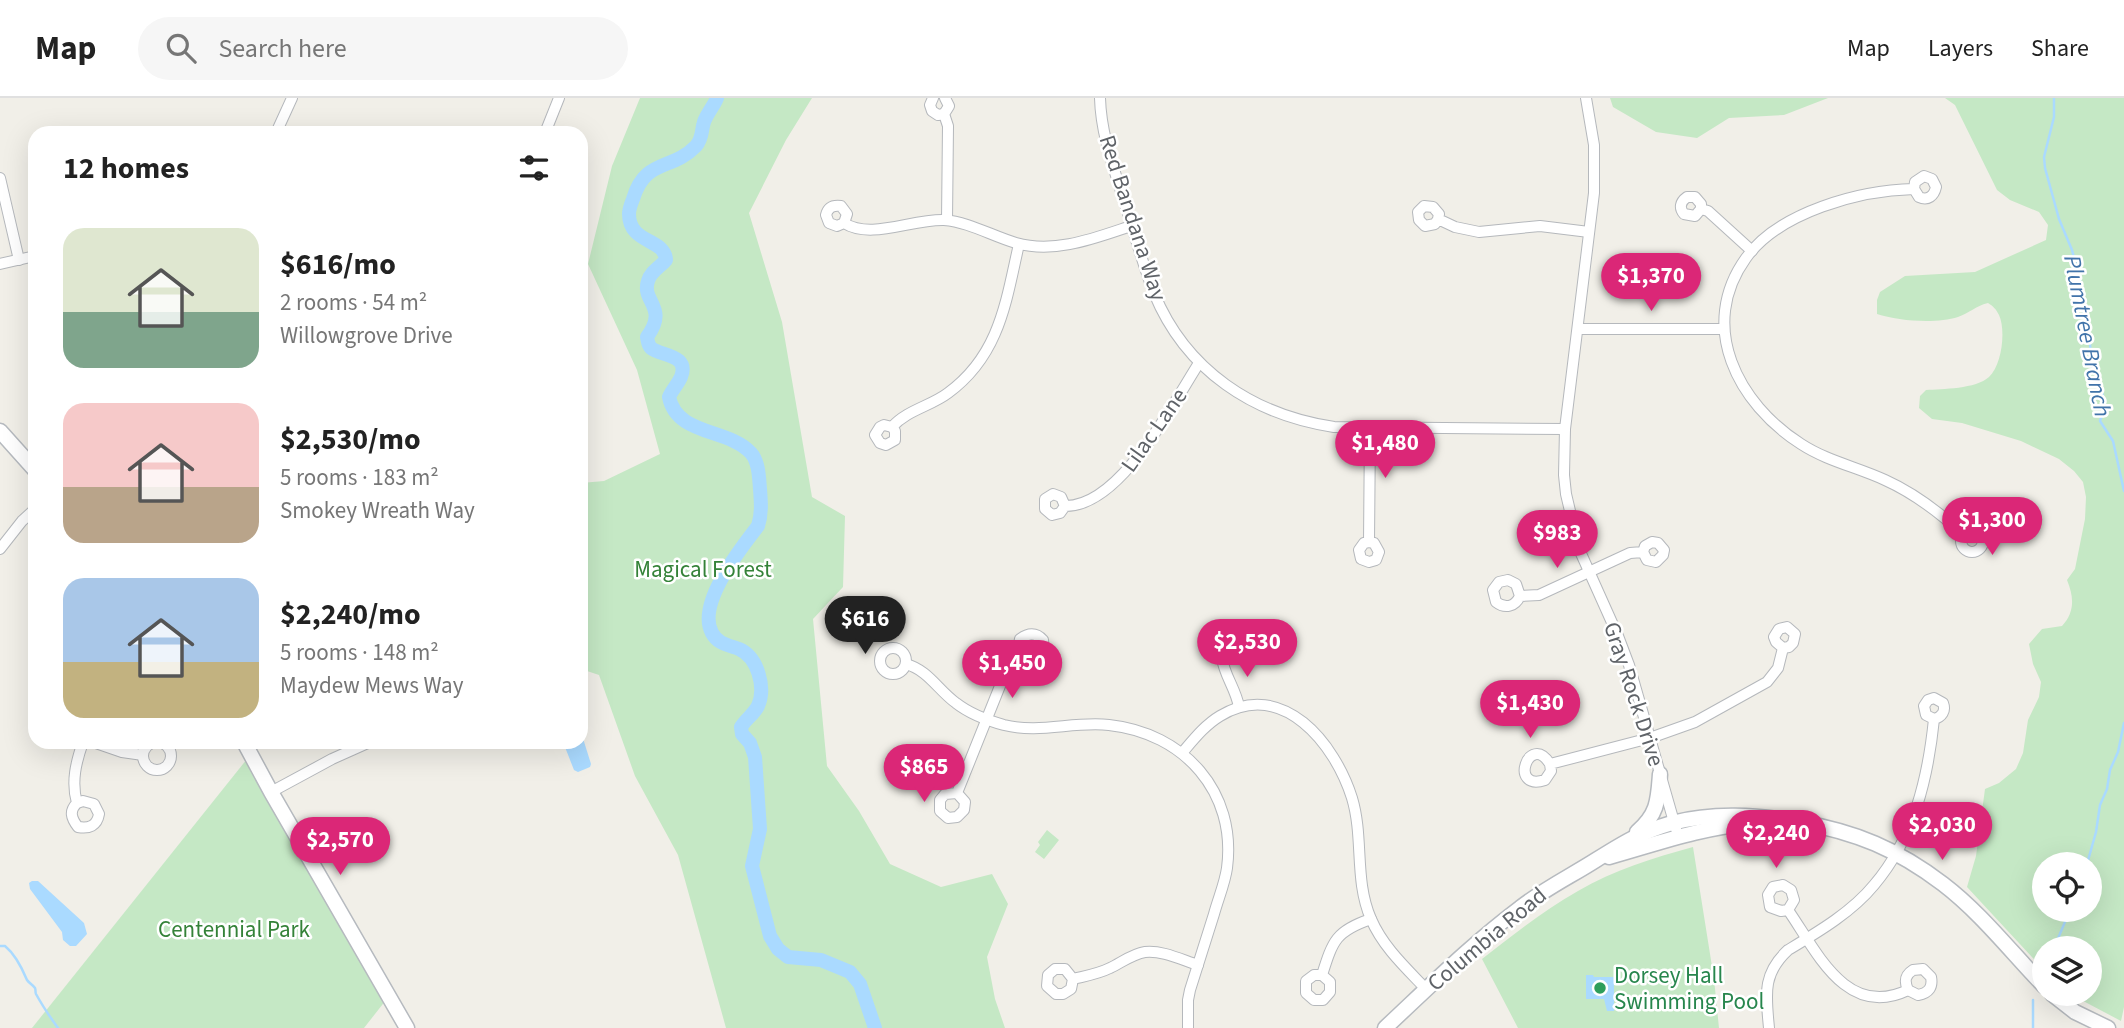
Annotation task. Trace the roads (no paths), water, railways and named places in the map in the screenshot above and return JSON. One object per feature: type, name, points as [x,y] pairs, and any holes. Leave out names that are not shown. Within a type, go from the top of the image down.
[{"type":"street","points":[[279,126],[292,98]]},
{"type":"street","points":[[548,126],[559,98]]},
{"type":"street","points":[[933,98],[930,105],[937,115],[944,114],[949,106],[945,98]]},
{"type":"street","name":"Red Bandana Way","points":[[1100,98],[1104,133],[1159,304],[1173,330],[1199,363],[1235,392],[1277,414],[1334,427],[1565,429]]},
{"type":"street","name":"Gray Rock Drive","points":[[1586,98],[1595,170],[1565,429],[1564,475],[1567,503],[1579,549],[1618,636],[1676,829]]},
{"type":"street","points":[[944,114],[948,125],[947,220]]},
{"type":"street","points":[[0,178],[19,260]]},
{"type":"street","points":[[1914,189],[1873,192],[1835,202],[1779,229],[1752,251],[1739,268],[1730,288],[1723,329],[1729,354],[1742,384],[1774,423],[1820,455],[1903,488],[1935,509],[1964,534]]},
{"type":"street","points":[[1701,209],[1713,214],[1752,251]]},
{"type":"street","points":[[1438,219],[1455,227],[1479,232],[1541,226],[1589,232]]},
{"type":"street","points":[[844,223],[852,228],[874,230],[916,222],[947,220],[978,228],[1019,244],[1056,246],[1132,226]]},
{"type":"street","points":[[892,427],[904,416],[947,394],[984,356],[1000,325],[1019,244]]},
{"type":"street","points":[[0,264],[28,258]]},
{"type":"street","points":[[1578,329],[1723,329]]},
{"type":"street","name":"Lilac Lane","points":[[1065,506],[1081,504],[1094,498],[1117,482],[1146,446],[1199,363]]},
{"type":"street","points":[[1369,542],[1370,428]]},
{"type":"street","points":[[0,431],[28,462]]},
{"type":"street","points":[[0,549],[28,516]]},
{"type":"street","points":[[1520,596],[1539,595],[1629,553],[1643,552]]},
{"type":"street","points":[[1550,764],[1682,728],[1767,682],[1778,668],[1783,648]]},
{"type":"street","points":[[957,793],[1008,666],[1012,659],[1020,654]]},
{"type":"street","points":[[1222,657],[1223,667],[1235,689],[1239,707]]},
{"type":"street","points":[[906,664],[920,669],[955,702],[987,720],[1033,729],[1092,724],[1118,726],[1144,733],[1182,752],[1196,767],[1214,792],[1228,845],[1226,875],[1188,1000],[1188,1028]]},
{"type":"street","points":[[1182,752],[1218,717],[1239,707],[1267,706],[1287,711],[1316,733],[1345,782],[1355,811],[1361,879],[1371,919],[1388,947],[1426,989]]},
{"type":"street","points":[[1769,1028],[1766,990],[1772,968],[1788,950],[1864,895],[1896,853],[1912,821],[1921,794],[1931,750],[1934,719]]},
{"type":"street","points":[[77,803],[75,775],[81,749]]},
{"type":"street","points":[[113,749],[143,755]]},
{"type":"street","points":[[248,749],[407,1028]]},
{"type":"street","points":[[271,792],[354,749]]},
{"type":"street","points":[[1630,838],[1654,813],[1660,774]]},
{"type":"street","name":"Columbia Road","points":[[1385,1028],[1521,906],[1630,838],[1676,829],[1792,821],[1845,831],[1896,853],[1944,885],[1965,903],[2032,973]]},
{"type":"street","name":"Columbia Road","points":[[1596,860],[1676,829]]},
{"type":"street","points":[[1788,910],[1830,971],[1847,988],[1878,996],[1908,990]]},
{"type":"street","points":[[1322,975],[1338,937],[1354,925],[1371,919]]},
{"type":"street","points":[[1073,979],[1100,973],[1145,952],[1161,953],[1198,965]]},
{"type":"street","points":[[2068,1006],[2108,1028]]},
{"type":"water","points":[[566,749],[586,749],[590,767],[578,772],[574,770]]},
{"type":"water","points":[[38,881],[84,923],[87,934],[76,946],[70,946],[63,940],[62,932],[30,889],[29,883]]},
{"type":"water","name":"Dorsey Hall Swimming Pool","points":[[1586,975],[1614,977],[1614,1011],[1607,1011],[1604,999],[1586,999]]},
{"type":"waterway","points":[[717,98],[705,119],[696,146],[687,154],[660,166],[645,177],[630,206],[629,214],[635,231],[660,248],[666,260],[648,281],[648,294],[655,319],[647,337],[651,348],[678,360],[683,369],[669,397],[674,410],[692,425],[741,445],[754,457],[758,470],[761,508],[758,526],[741,548],[715,592],[709,621],[717,640],[746,653],[761,682],[758,706],[741,727],[755,757],[760,829],[752,866],[770,936],[778,949],[788,957],[821,960],[850,972],[860,984],[875,1028]]},
{"type":"waterway","name":"Plumtree Branch","points":[[2054,98],[2054,117],[2044,157],[2045,168],[2082,288],[2092,367],[2098,374],[2105,406],[2100,421],[2113,441],[2124,491]]},
{"type":"waterway","name":"Plumtree Branch","points":[[2090,852],[2100,805],[2118,752],[2124,723]]},
{"type":"waterway","name":"Plumtree Branch","points":[[2059,936],[2065,922]]},
{"type":"waterway","points":[[0,946],[5,946],[21,966],[58,1028]]},
{"type":"waterway","name":"Plumtree Branch","points":[[2033,1006],[2033,1028]]},
{"type":"place","name":"Dorsey Hall Swimming Pool","points":[[1600,988]]},
{"type":"park label","name":"Magical Forest","points":[[703,569]]},
{"type":"park label","name":"Centennial Park","points":[[234,929]]}]
